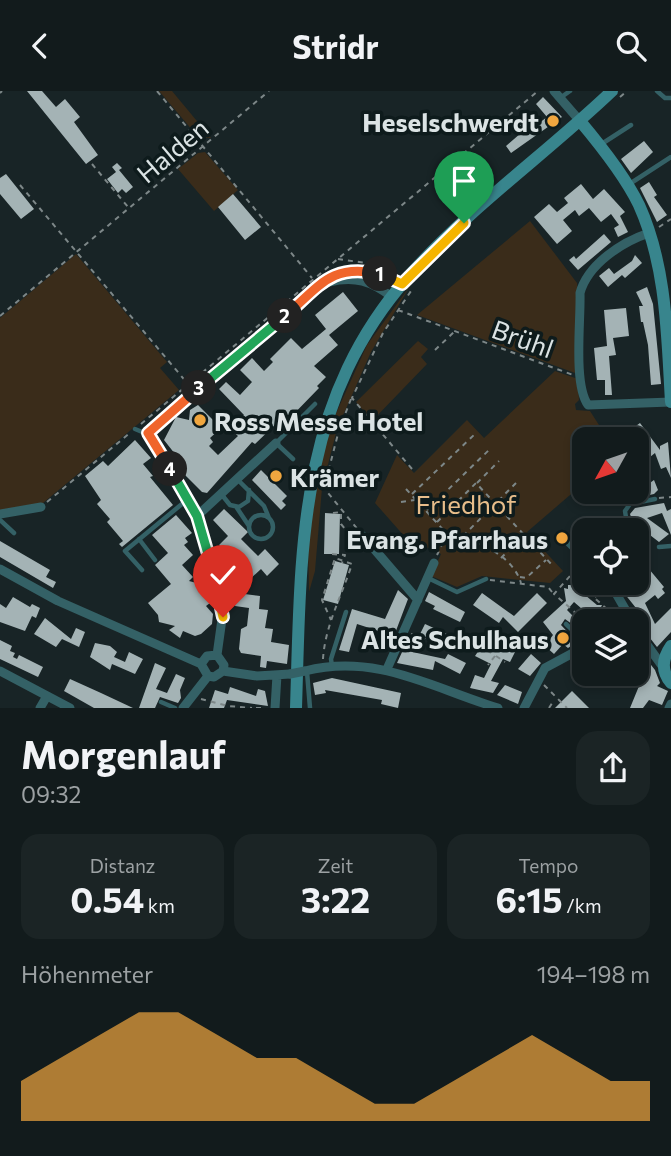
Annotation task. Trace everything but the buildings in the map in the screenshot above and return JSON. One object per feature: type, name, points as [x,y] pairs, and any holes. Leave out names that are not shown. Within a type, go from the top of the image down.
[{"type":"main road","points":[[296,708],[303,543],[313,468],[343,380],[362,342],[392,297],[408,286],[447,239],[612,91]]},
{"type":"main road","points":[[580,121],[627,186],[649,233],[665,301],[671,402]]},
{"type":"main road","points":[[663,655],[671,683]]},
{"type":"street","points":[[557,94],[580,121]]},
{"type":"street","points":[[649,233],[623,244],[583,281],[580,293],[580,377],[583,398],[588,405],[671,402]]},
{"type":"street","points":[[183,708],[208,676],[219,675],[223,671],[224,665],[217,655],[222,635],[222,612],[197,516],[148,433],[151,427],[337,273],[359,269],[385,275],[408,286]]},
{"type":"street","points":[[324,283],[352,277],[371,283],[392,297]]},
{"type":"street","points":[[197,516],[276,443]]},
{"type":"street","points":[[0,514],[41,507]]},
{"type":"street","points":[[359,539],[418,600]]},
{"type":"street","points":[[568,541],[572,545]]},
{"type":"street","points":[[387,669],[434,563]]},
{"type":"street","points":[[0,569],[58,601],[201,664],[208,676]]},
{"type":"street","points":[[524,708],[545,668],[572,653]]},
{"type":"street","points":[[201,664],[207,656],[217,655]]},
{"type":"street","points":[[223,671],[257,676],[353,665],[387,669],[498,708]]},
{"type":"street","points":[[0,671],[70,708]]},
{"type":"street","points":[[275,708],[277,675]]},
{"type":"street","points":[[40,708],[47,696]]},
{"type":"lane","points":[[557,94],[570,91]]},
{"type":"lane","points":[[660,92],[671,98]]},
{"type":"lane","points":[[599,146],[631,125]]},
{"type":"lane","points":[[627,186],[671,157]]},
{"type":"lane","points":[[293,459],[276,443],[315,404]]},
{"type":"lane","points":[[135,429],[148,433]]},
{"type":"lane","points":[[222,495],[236,507],[254,536],[267,538],[273,529],[264,506],[238,480]]},
{"type":"lane","points":[[236,507],[247,503],[248,490]]},
{"type":"lane","points":[[142,570],[125,551],[189,499]]},
{"type":"lane","points":[[626,518],[625,511],[630,504],[655,499]]},
{"type":"lane","points":[[250,526],[257,516],[269,518]]},
{"type":"lane","points":[[0,520],[14,533]]},
{"type":"lane","points":[[139,540],[155,560]]},
{"type":"lane","points":[[659,547],[671,546]]},
{"type":"lane","points":[[428,577],[457,592],[486,579]]},
{"type":"lane","points":[[328,667],[346,612]]},
{"type":"lane","points":[[566,624],[572,630]]},
{"type":"lane","points":[[306,671],[310,708]]},
{"type":"lane","points":[[161,702],[175,708]]},
{"type":"path","points":[[157,91],[313,279]]},
{"type":"path","name":"Halden","points":[[0,316],[269,91]]},
{"type":"path","points":[[41,507],[538,91]]},
{"type":"path","name":"Halden","points":[[92,164],[129,208]]},
{"type":"path","points":[[20,185],[188,384]]},
{"type":"path","points":[[649,233],[671,219]]},
{"type":"path","points":[[359,539],[324,488],[339,430],[352,398],[377,343],[398,310],[408,286]]},
{"type":"path","name":"Brühl","points":[[398,310],[580,377]]},
{"type":"path","name":"Brühl","points":[[435,350],[454,331]]},
{"type":"path","points":[[352,398],[412,468]]},
{"type":"path","points":[[412,495],[475,434]]},
{"type":"path","points":[[426,511],[489,449]]},
{"type":"path","points":[[437,522],[499,461]]},
{"type":"path","points":[[462,537],[516,483]]},
{"type":"path","points":[[476,484],[552,566]]},
{"type":"path","points":[[406,489],[447,534],[473,539],[500,558],[519,577],[520,583]]},
{"type":"path","points":[[655,499],[671,497]]},
{"type":"path","points":[[401,502],[416,500]]},
{"type":"path","points":[[333,513],[341,512],[341,524],[359,539]]},
{"type":"path","points":[[434,563],[447,534]]},
{"type":"path","points":[[500,558],[524,535]]},
{"type":"path","points":[[332,554],[345,555],[342,562]]},
{"type":"path","points":[[328,667],[324,652],[331,621],[340,605],[352,564],[335,558],[322,600],[331,621]]},
{"type":"path","points":[[519,577],[526,578],[547,560]]},
{"type":"path","points":[[554,594],[570,576],[572,578]]},
{"type":"path","points":[[486,579],[548,587],[572,610]]},
{"type":"path","points":[[591,595],[607,609]]},
{"type":"path","points":[[594,598],[597,595]]},
{"type":"path","points":[[404,631],[431,642]]},
{"type":"path","points":[[487,650],[505,662]]},
{"type":"path","points":[[488,665],[495,656]]},
{"type":"path","points":[[538,679],[567,708]]},
{"type":"path","points":[[193,697],[227,707],[263,708]]},
{"type":"path","points":[[549,708],[555,698]]},
{"type":"green space","points":[[159,91],[172,91],[211,138],[199,138]]},
{"type":"green space","points":[[205,152],[238,190],[214,211],[178,169],[198,153]]},
{"type":"green space","points":[[530,221],[577,283],[579,309],[575,373],[417,315]]},
{"type":"green space","points":[[76,254],[167,362],[160,368],[179,390],[43,503],[0,510],[0,318]]},
{"type":"green space","points":[[410,286],[371,352],[337,429],[322,488],[315,571],[309,592],[308,546],[323,442],[367,345]]},
{"type":"green space","points":[[418,341],[428,349],[421,357],[427,364],[372,421],[356,402]]},
{"type":"green space","name":"Friedhof","points":[[555,371],[578,379],[579,400],[575,404],[576,410],[590,411],[600,427],[572,427],[572,493],[527,532],[563,571],[550,583],[482,576],[457,587],[431,576],[441,554],[405,537],[375,503],[397,455],[414,473],[467,420],[484,438]]},
{"type":"place","name":"Heselschwerdt","points":[[553,121]]},
{"type":"place","name":"Ross Messe Hotel","points":[[200,420]]},
{"type":"place","name":"Krämer","points":[[276,476]]},
{"type":"place","name":"Evang. Pfarrhaus","points":[[562,538]]},
{"type":"place","name":"Altes Schulhaus","points":[[563,638]]},
{"type":"route","points":[[223,617],[219,591],[197,516],[179,482],[150,441],[148,433],[151,427],[337,273],[359,269],[385,275],[402,284],[464,223]]}]
